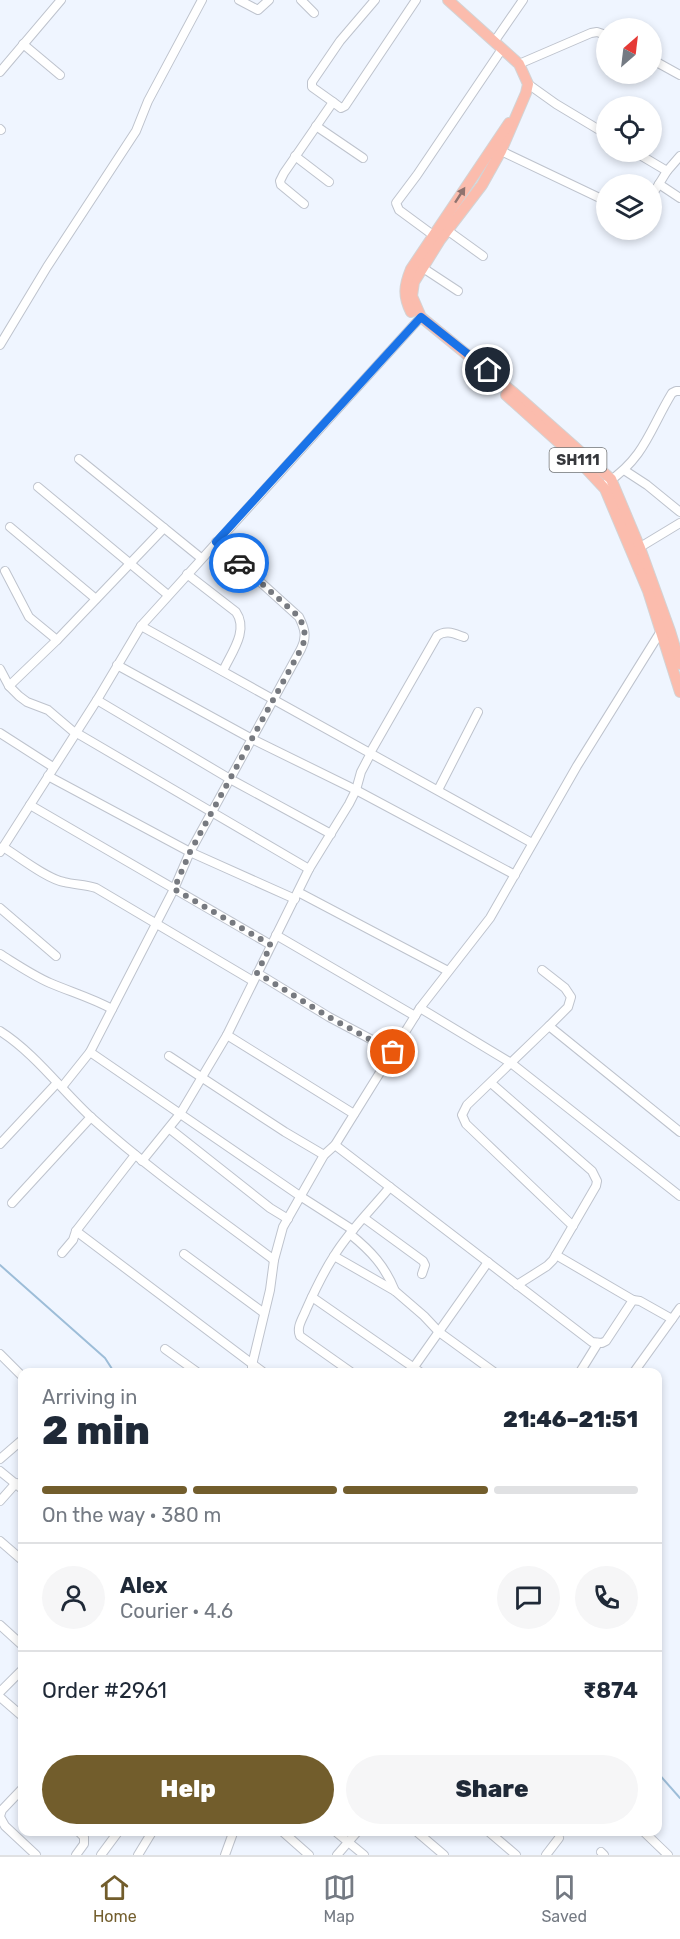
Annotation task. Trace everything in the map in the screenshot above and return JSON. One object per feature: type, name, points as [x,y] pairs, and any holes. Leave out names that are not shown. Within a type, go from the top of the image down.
[{"type":"main road","points":[[410,281],[423,267],[436,238],[447,230],[482,185],[501,151],[528,84],[519,64],[448,0]]},
{"type":"main road","points":[[419,319],[412,296],[411,269],[436,238],[520,106]]},
{"type":"main road","name":"SH111","points":[[419,319],[594,462],[607,482],[636,549],[665,630],[680,664]]},
{"type":"main road","name":"SH111","points":[[665,630],[680,692]]},
{"type":"street","points":[[0,72],[61,0]]},
{"type":"street","points":[[0,345],[47,267],[136,132],[148,101],[202,0]]},
{"type":"street","points":[[238,0],[258,10],[269,0]]},
{"type":"street","points":[[301,0],[314,13]]},
{"type":"street","points":[[375,0],[340,41],[312,82],[312,87],[341,108],[345,106],[416,0]]},
{"type":"street","points":[[436,238],[399,210],[396,203],[498,45],[524,0]]},
{"type":"street","points":[[519,64],[596,32]]},
{"type":"street","points":[[23,44],[60,75]]},
{"type":"street","points":[[662,65],[680,75]]},
{"type":"street","points":[[528,84],[596,128]]},
{"type":"street","points":[[304,204],[284,188],[280,181],[333,102]]},
{"type":"street","points":[[316,126],[363,158]]},
{"type":"street","points":[[501,151],[596,196]]},
{"type":"street","points":[[295,156],[329,182]]},
{"type":"street","points":[[662,180],[680,156]]},
{"type":"street","points":[[652,162],[668,171]]},
{"type":"street","points":[[662,186],[680,198]]},
{"type":"street","points":[[447,230],[483,256]]},
{"type":"street","points":[[423,267],[458,291]]},
{"type":"street","points":[[393,1052],[96,888],[54,879],[2,849],[141,626],[419,319]]},
{"type":"street","points":[[607,482],[624,470],[647,441],[672,393],[680,391]]},
{"type":"street","points":[[79,459],[201,558]]},
{"type":"street","points":[[624,470],[647,485],[680,512]]},
{"type":"street","points":[[38,487],[168,595]]},
{"type":"street","points":[[636,549],[680,523]]},
{"type":"street","points":[[10,527],[96,599]]},
{"type":"street","points":[[9,686],[57,640],[164,528]]},
{"type":"street","points":[[0,1144],[90,1052],[174,889],[190,852],[304,642],[305,633],[299,617],[216,542]]},
{"type":"street","points":[[5,571],[29,617],[57,640]]},
{"type":"street","points":[[187,574],[236,612],[241,619],[242,628],[239,637],[223,671]]},
{"type":"street","points":[[141,626],[532,843]]},
{"type":"street","points":[[252,1368],[283,1227],[300,1196],[324,1155],[335,1145],[420,1008],[490,918],[577,766],[665,630]]},
{"type":"street","points":[[62,1253],[73,1240],[76,1231],[138,1158],[170,1129],[180,1114],[227,1035],[309,869],[356,790],[370,753],[437,636],[448,632],[464,637]]},
{"type":"street","points":[[117,665],[252,739],[356,790],[515,875]]},
{"type":"street","points":[[0,669],[9,686],[27,702],[48,710],[75,733],[309,869]]},
{"type":"street","points":[[97,699],[230,779],[331,834]]},
{"type":"street","points":[[438,790],[478,712]]},
{"type":"street","points":[[0,734],[54,767]]},
{"type":"street","points":[[48,776],[190,852],[297,896],[448,971]]},
{"type":"street","points":[[30,805],[271,945]]},
{"type":"street","points":[[0,908],[56,956]]},
{"type":"street","points":[[276,935],[415,1016]]},
{"type":"street","points":[[0,954],[32,974],[112,1009]]},
{"type":"street","points":[[542,970],[565,988],[571,997],[568,1007],[467,1105],[463,1119],[573,1226]]},
{"type":"street","points":[[420,1008],[511,1063],[680,1196]]},
{"type":"street","points":[[549,1026],[680,1132]]},
{"type":"street","points":[[0,1043],[3,1033],[91,1117],[138,1158],[274,1260]]},
{"type":"street","points":[[227,1035],[354,1114]]},
{"type":"street","points":[[90,1052],[352,1232],[386,1270],[395,1292]]},
{"type":"street","points":[[169,1056],[324,1155]]},
{"type":"street","points":[[491,1083],[595,1176],[597,1181],[556,1255],[547,1266],[517,1285]]},
{"type":"street","points":[[12,1203],[91,1117]]},
{"type":"street","points":[[170,1129],[270,1208],[288,1219]]},
{"type":"street","points":[[335,1145],[592,1342],[606,1341],[633,1300]]},
{"type":"street","points":[[345,1368],[298,1332],[312,1298],[334,1256],[390,1187]]},
{"type":"street","points":[[364,1218],[423,1261],[425,1265],[422,1274]]},
{"type":"street","points":[[76,1231],[251,1368]]},
{"type":"street","points":[[184,1254],[264,1313]]},
{"type":"street","points":[[556,1255],[633,1300],[640,1301],[672,1319]]},
{"type":"street","points":[[334,1256],[395,1292],[424,1316],[438,1332],[488,1368]]},
{"type":"street","points":[[418,1368],[438,1332],[488,1262]]},
{"type":"street","points":[[312,1298],[414,1368]]},
{"type":"street","points":[[637,1368],[680,1308]]},
{"type":"street","points":[[582,1368],[598,1343]]},
{"type":"street","points":[[165,1349],[191,1368]]},
{"type":"street","points":[[0,1354],[18,1372]]},
{"type":"street","points":[[0,1459],[18,1443]]},
{"type":"street","points":[[0,1471],[18,1485]]},
{"type":"street","points":[[0,1501],[18,1487]]},
{"type":"street","points":[[0,1540],[18,1556]]},
{"type":"street","points":[[0,1625],[18,1641]]},
{"type":"street","points":[[0,1692],[18,1674]]},
{"type":"street","points":[[0,1697],[18,1713]]},
{"type":"street","points":[[18,1793],[2,1810],[0,1816],[5,1826],[36,1855]]},
{"type":"street","points":[[76,1855],[84,1844],[82,1836]]},
{"type":"street","points":[[101,1855],[115,1836]]},
{"type":"street","points":[[138,1855],[150,1836]]},
{"type":"street","points":[[225,1855],[232,1836]]},
{"type":"street","points":[[288,1836],[309,1855]]},
{"type":"street","points":[[341,1836],[364,1855]]},
{"type":"street","points":[[338,1855],[353,1836]]},
{"type":"street","points":[[422,1836],[444,1855]]},
{"type":"street","points":[[494,1836],[516,1855]]},
{"type":"street","points":[[648,1836],[668,1855]]},
{"type":"street","points":[[546,1855],[559,1838]]},
{"type":"waterway","points":[[0,1265],[105,1358],[111,1368]]},
{"type":"waterway","points":[[662,1778],[680,1798]]},
{"type":"way so far","points":[[239,563],[299,617],[306,638],[190,852],[174,889],[271,945],[257,973],[298,999],[393,1052]]},
{"type":"route","points":[[239,563],[216,542],[421,317],[488,370]]}]
